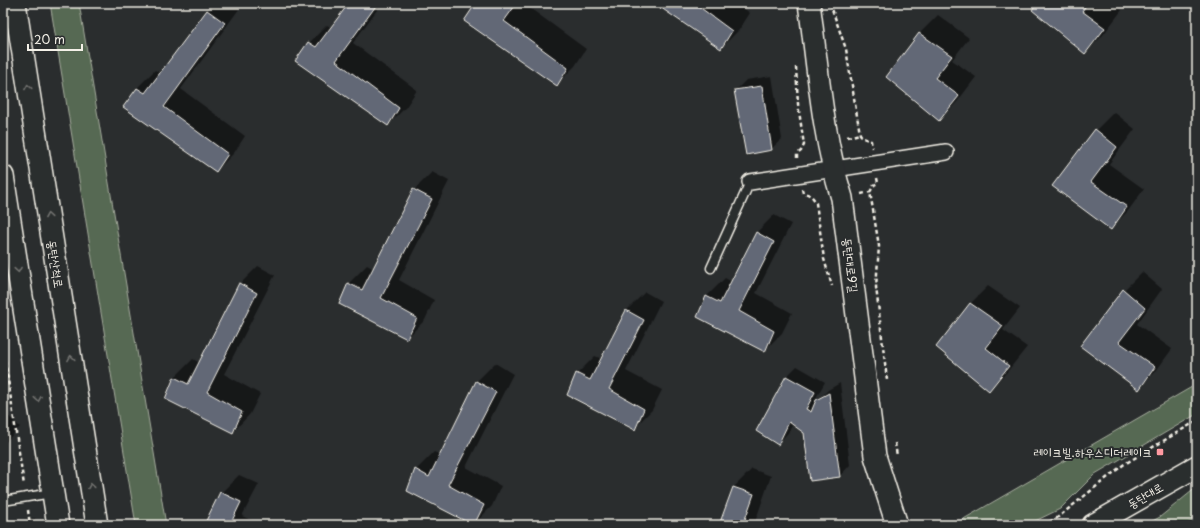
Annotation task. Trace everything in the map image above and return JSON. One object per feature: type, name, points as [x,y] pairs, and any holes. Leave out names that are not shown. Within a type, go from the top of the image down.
[{"type":"main road","name":"동탄산척로","points":[[15,3],[97,525]]},
{"type":"main road","name":"동탄대로9길","points":[[809,3],[827,141],[833,169],[842,198],[876,456],[897,525]]},
{"type":"main road","points":[[3,176],[58,525]]},
{"type":"main road","name":"동탄대로","points":[[1093,525],[1197,466]]},
{"type":"street","points":[[750,182],[946,152]]},
{"type":"lane","points":[[711,268],[750,182]]},
{"type":"lane","points":[[3,501],[53,493]]},
{"type":"path","points":[[831,3],[846,49],[860,134],[863,138],[871,141]]},
{"type":"path","points":[[796,62],[798,104],[804,145],[797,154]]},
{"type":"path","points":[[878,183],[874,185],[870,192],[879,246],[876,287],[887,382]]},
{"type":"path","points":[[3,347],[30,525]]},
{"type":"path","points":[[1043,525],[1057,518],[1123,465],[1197,422]]},
{"type":"path","points":[[894,436],[898,462]]},
{"type":"green space","points":[[50,3],[79,3],[166,525],[136,525]]},
{"type":"green space","points":[[1197,384],[1197,414],[1095,474],[1060,509],[1027,525],[955,524]]},
{"type":"green space","points":[[1197,487],[1197,518],[1185,525],[1145,525],[1160,517]]},
{"type":"building","points":[[349,3],[378,3],[336,61],[399,108],[388,126],[295,61],[308,42],[316,47]]},
{"type":"building","points":[[476,3],[480,3],[485,6],[488,3],[517,3],[504,21],[568,68],[557,86],[464,21]]},
{"type":"building","points":[[654,3],[694,3],[732,31],[721,49]]},
{"type":"building","points":[[1037,3],[1088,3],[1082,11],[1105,28],[1085,54],[1032,10]]},
{"type":"building","points":[[207,10],[225,23],[164,107],[228,154],[216,172],[123,107],[137,88],[145,93]]},
{"type":"building","points":[[919,33],[952,56],[935,78],[959,96],[939,121],[886,77]]},
{"type":"building","points":[[762,86],[772,150],[746,155],[734,90]]},
{"type":"building","points":[[1095,129],[1117,147],[1091,182],[1127,207],[1111,230],[1052,186]]},
{"type":"building","points":[[413,189],[432,199],[381,298],[417,318],[407,339],[339,304],[348,283],[362,290]]},
{"type":"building","points":[[756,232],[774,242],[739,311],[774,331],[765,352],[697,317],[706,296],[720,303]]},
{"type":"building","points":[[239,283],[257,293],[207,392],[242,412],[233,433],[165,399],[174,377],[188,384]]},
{"type":"building","points":[[1123,289],[1145,308],[1119,342],[1155,367],[1139,390],[1080,346]]},
{"type":"building","points":[[970,303],[1003,326],[986,348],[1009,366],[989,391],[936,347]]},
{"type":"building","points":[[626,310],[644,320],[609,389],[644,409],[635,430],[567,395],[576,373],[590,380]]},
{"type":"building","points":[[786,376],[815,392],[806,409],[811,412],[816,400],[829,393],[840,477],[810,481],[804,433],[789,422],[778,445],[756,431]]},
{"type":"building","points":[[476,381],[496,392],[448,485],[484,505],[473,525],[407,491],[415,469],[429,477]]},
{"type":"building","points":[[733,487],[754,494],[743,525],[719,525]]},
{"type":"building","points":[[220,492],[241,502],[230,525],[204,525]]},
{"type":"place","name":"레이크빌.하우스디더레이크","points":[[1160,452]]}]
